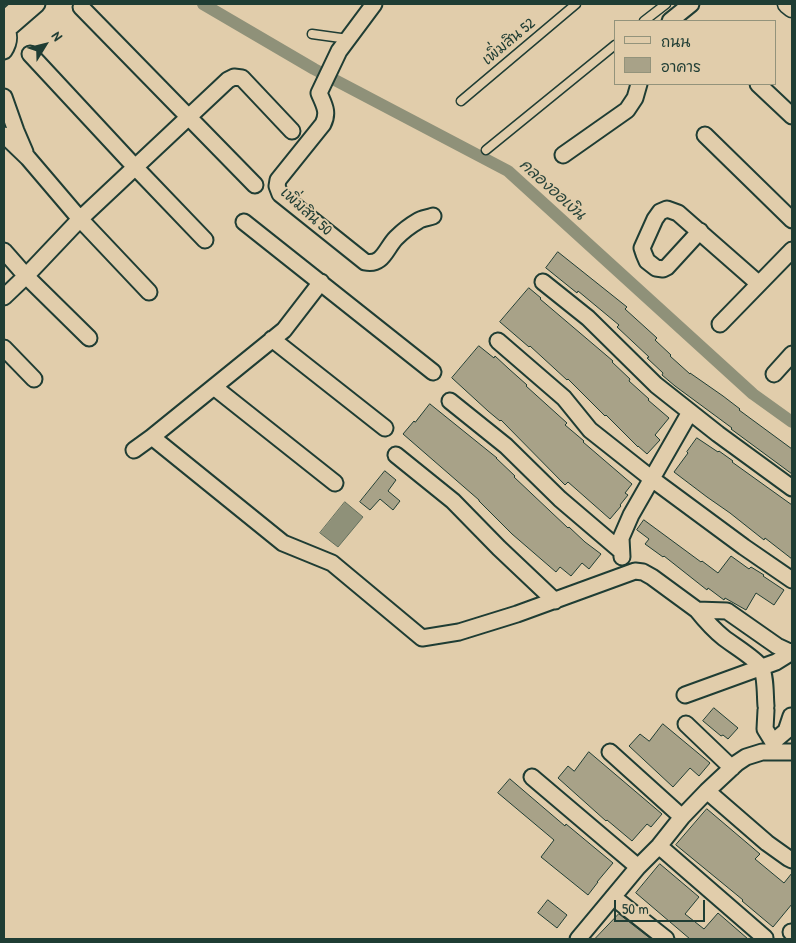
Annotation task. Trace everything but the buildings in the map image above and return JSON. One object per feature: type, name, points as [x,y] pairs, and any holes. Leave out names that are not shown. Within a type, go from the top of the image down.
[{"type":"street","points":[[5,25],[21,4]]},
{"type":"street","points":[[5,25],[37,4]]},
{"type":"street","points":[[671,20],[691,4]]},
{"type":"street","points":[[787,4],[792,8]]},
{"type":"street","points":[[81,6],[255,185]]},
{"type":"street","name":"เพิ่มสิน 50","points":[[366,7],[319,92],[326,110],[323,124],[278,180],[277,186],[280,194],[365,262],[371,264],[378,261],[385,254],[395,238],[419,220],[433,216]]},
{"type":"street","points":[[4,51],[9,41],[5,25]]},
{"type":"street","points":[[30,54],[205,240]]},
{"type":"street","points":[[4,297],[80,219],[228,80],[234,77],[242,78],[292,130]]},
{"type":"street","points":[[563,155],[627,110],[636,98],[639,85]]},
{"type":"street","points":[[759,85],[792,116]]},
{"type":"street","points":[[4,97],[16,132],[28,158]]},
{"type":"street","points":[[4,135],[28,158],[80,219],[149,292]]},
{"type":"street","points":[[705,135],[792,220]]},
{"type":"street","points":[[244,222],[433,372]]},
{"type":"street","points":[[700,231],[759,284]]},
{"type":"street","points":[[720,324],[792,250]]},
{"type":"street","points":[[4,251],[26,276],[89,338]]},
{"type":"street","points":[[134,450],[284,330],[321,282]]},
{"type":"street","points":[[543,282],[588,318],[656,385],[718,434],[792,488]]},
{"type":"street","points":[[272,339],[385,428]]},
{"type":"street","points":[[498,341],[564,398],[590,430],[652,479],[792,580]]},
{"type":"street","points":[[4,348],[34,379]]},
{"type":"street","points":[[774,374],[792,354]]},
{"type":"street","points":[[214,387],[335,483]]},
{"type":"street","points":[[450,401],[506,446],[560,499],[621,551]]},
{"type":"street","points":[[626,574],[621,551],[621,538],[631,514],[690,412]]},
{"type":"street","points":[[152,437],[283,543],[332,563],[422,638],[459,632],[555,601],[635,571],[643,572],[697,610],[723,637],[750,656],[761,667],[765,684],[765,729],[774,747],[792,752]]},
{"type":"street","points":[[396,455],[453,501],[555,601]]},
{"type":"street","points":[[697,610],[727,611],[777,646],[792,653]]},
{"type":"street","points":[[685,695],[776,662],[792,653]]},
{"type":"street","points":[[578,939],[638,867],[659,846],[682,816],[746,756],[774,747],[786,731],[792,712]]},
{"type":"street","points":[[686,724],[732,768]]},
{"type":"street","points":[[610,752],[682,816]]},
{"type":"street","points":[[532,777],[638,867]]},
{"type":"street","points":[[708,791],[767,843],[792,860]]},
{"type":"street","points":[[659,846],[765,938]]},
{"type":"street","points":[[613,897],[666,939]]},
{"type":"lane","name":"เพิ่มสิน 52","points":[[460,101],[576,4]]},
{"type":"lane","points":[[645,20],[666,4]]},
{"type":"lane","points":[[312,34],[344,45]]},
{"type":"lane","points":[[486,150],[614,46]]},
{"type":"shaded area","points":[[345,502],[363,517],[338,547],[320,533]]},
{"type":"waterway","name":"คลองออเงิน","points":[[203,4],[314,69],[508,171],[753,394],[792,422]]}]
